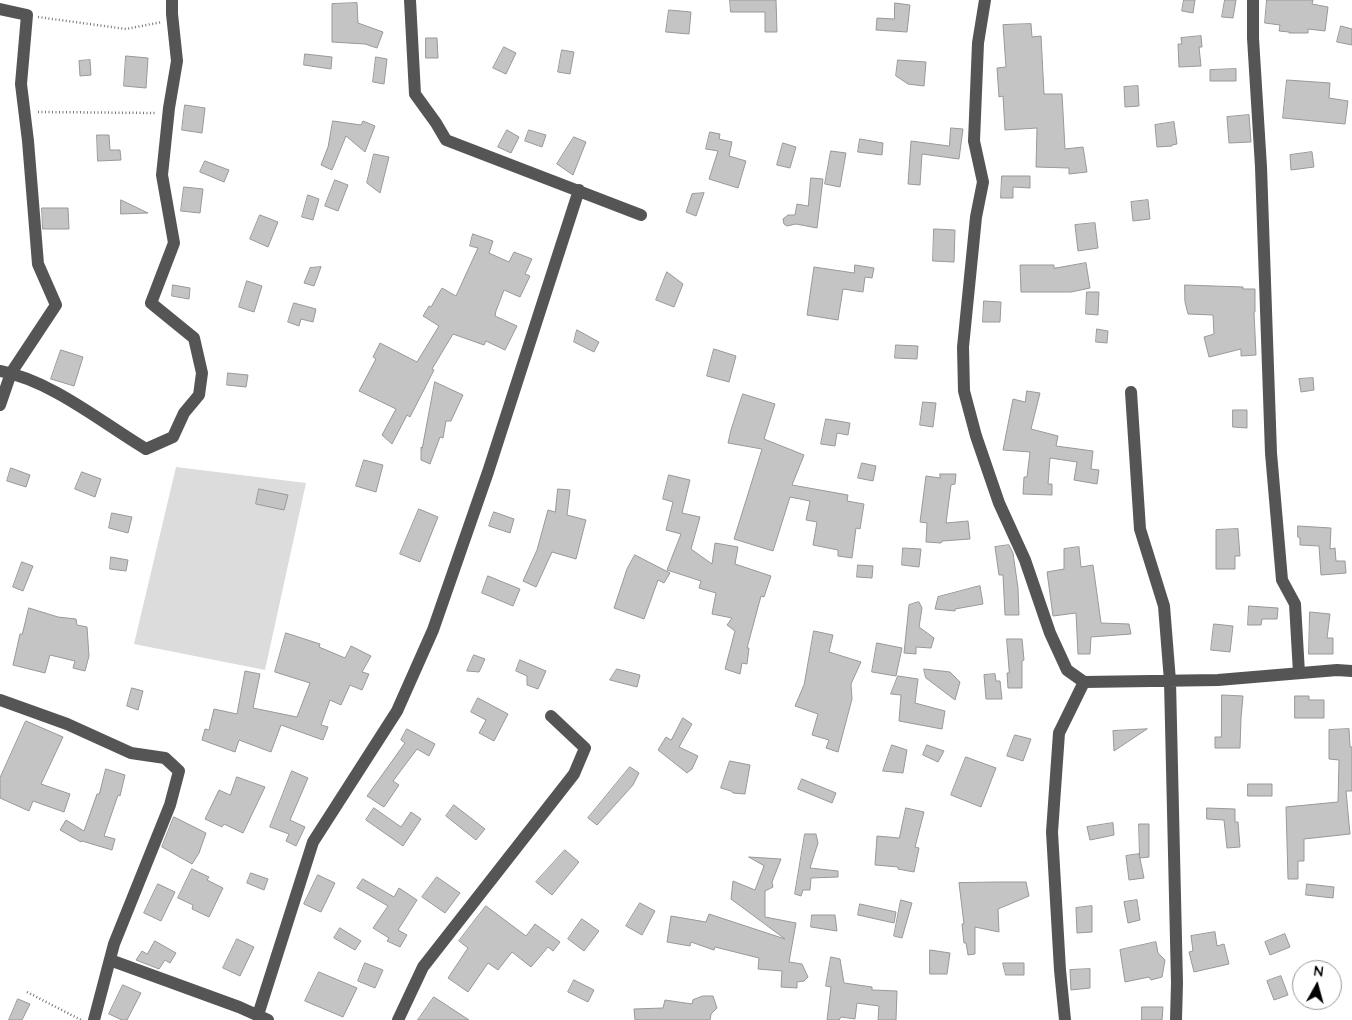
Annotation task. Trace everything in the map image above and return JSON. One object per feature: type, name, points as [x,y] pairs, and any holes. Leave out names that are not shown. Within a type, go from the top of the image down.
[{"type":"street","points":[[5,372],[64,396],[146,449],[173,437],[184,413],[199,395],[202,373],[194,338],[151,303],[174,243],[162,175],[168,114],[177,61],[172,20],[172,0]]},
{"type":"street","points":[[410,0],[415,94],[446,140],[579,190],[641,216]]},
{"type":"street","points":[[985,0],[978,42],[974,141],[983,182],[976,217],[963,347],[964,391],[976,436],[999,503],[1025,560],[1050,633],[1067,670],[1084,682],[1218,680],[1337,670],[1352,671]]},
{"type":"street","points":[[1253,0],[1253,38],[1261,167],[1271,453],[1282,580],[1295,604],[1299,673]]},
{"type":"street","points":[[0,10],[27,15],[21,84],[38,264],[56,305],[5,372],[0,405]]},
{"type":"street","points":[[110,960],[239,1007],[263,1018],[313,842],[397,711],[433,630],[491,462],[579,190]]},
{"type":"street","points":[[1131,392],[1140,529],[1164,606],[1170,681],[1177,974],[1176,1020]]},
{"type":"street","points":[[1065,1020],[1060,970],[1052,832],[1059,733],[1084,682]]},
{"type":"street","points":[[0,700],[67,724],[132,753],[164,758],[179,771],[170,805],[114,944],[94,1020]]},
{"type":"street","points":[[398,1020],[423,967],[574,774],[585,748],[551,716]]},
{"type":"path","points":[[27,15],[126,28],[172,20]]},
{"type":"path","points":[[24,111],[168,114]]},
{"type":"path","points":[[27,992],[81,1020]]},
{"type":"shaded area","points":[[176,467],[306,483],[265,670],[134,644]]},
{"type":"building","points":[[730,0],[776,0],[777,32],[765,32],[765,12],[731,12]]},
{"type":"building","points":[[1184,0],[1195,0],[1193,13],[1182,11]]},
{"type":"building","points":[[1225,0],[1236,0],[1233,18],[1222,17]]},
{"type":"building","points":[[1267,0],[1313,0],[1312,4],[1328,7],[1325,31],[1308,29],[1308,33],[1289,33],[1279,31],[1280,25],[1265,23]]},
{"type":"building","points":[[357,3],[358,23],[383,32],[377,48],[365,44],[332,42],[332,4]]},
{"type":"building","points":[[895,3],[910,5],[907,32],[876,30],[877,18],[894,19]]},
{"type":"building","points":[[669,10],[691,12],[689,34],[666,32]]},
{"type":"building","points":[[1031,24],[1032,37],[1041,36],[1044,94],[1062,94],[1065,149],[1083,147],[1087,172],[1069,174],[1069,168],[1036,167],[1037,128],[1005,130],[1003,96],[999,97],[997,68],[1006,67],[1003,25]]},
{"type":"building","points":[[1341,26],[1352,29],[1352,45],[1337,42]]},
{"type":"building","points":[[1201,36],[1202,47],[1199,47],[1201,66],[1179,67],[1178,44],[1182,44],[1181,38]]},
{"type":"building","points":[[426,38],[437,38],[438,58],[426,58]]},
{"type":"building","points":[[504,47],[516,53],[506,74],[493,68]]},
{"type":"building","points":[[562,50],[574,52],[570,74],[558,72]]},
{"type":"building","points":[[305,54],[332,57],[331,69],[304,65]]},
{"type":"building","points":[[126,56],[148,58],[146,88],[124,86]]},
{"type":"building","points":[[376,57],[387,59],[384,84],[373,82]]},
{"type":"building","points":[[90,60],[91,75],[80,76],[79,61]]},
{"type":"building","points":[[898,60],[926,62],[924,86],[908,84],[896,76]]},
{"type":"building","points":[[1236,69],[1236,81],[1210,81],[1210,70]]},
{"type":"building","points":[[1287,80],[1330,83],[1329,98],[1348,101],[1345,124],[1283,118]]},
{"type":"building","points":[[1138,86],[1139,106],[1125,107],[1124,87]]},
{"type":"building","points":[[185,105],[205,108],[202,133],[182,130]]},
{"type":"building","points":[[1249,115],[1251,142],[1229,143],[1227,117]]},
{"type":"building","points":[[333,121],[361,125],[363,121],[375,126],[365,152],[346,136],[332,170],[321,165],[328,147]]},
{"type":"building","points":[[1174,122],[1177,144],[1157,147],[1155,125]]},
{"type":"building","points":[[951,128],[963,129],[959,159],[922,154],[920,185],[908,184],[911,141],[949,146]]},
{"type":"building","points":[[507,130],[519,137],[511,153],[498,147]]},
{"type":"building","points":[[529,130],[546,135],[542,147],[525,141]]},
{"type":"building","points":[[710,132],[720,134],[719,139],[732,142],[729,156],[746,161],[738,188],[709,179],[718,151],[706,149]]},
{"type":"building","points":[[97,135],[109,135],[110,150],[120,150],[121,160],[98,161]]},
{"type":"building","points":[[574,137],[586,142],[573,175],[557,164]]},
{"type":"building","points":[[860,139],[883,143],[882,155],[858,152]]},
{"type":"building","points":[[783,143],[796,147],[790,168],[777,165]]},
{"type":"building","points":[[831,151],[846,153],[840,187],[825,184]]},
{"type":"building","points":[[1312,152],[1314,167],[1291,170],[1290,155]]},
{"type":"building","points":[[374,154],[389,157],[380,193],[367,183]]},
{"type":"building","points":[[205,161],[229,170],[224,182],[200,172]]},
{"type":"building","points":[[1002,176],[1030,176],[1030,188],[1013,187],[1013,198],[1001,198]]},
{"type":"building","points":[[811,178],[823,179],[817,228],[796,224],[787,226],[784,224],[783,219],[788,215],[795,215],[797,204],[808,206]]},
{"type":"building","points":[[335,180],[348,185],[338,211],[325,206]]},
{"type":"building","points":[[184,187],[203,189],[200,213],[181,211]]},
{"type":"building","points":[[704,193],[696,216],[686,212],[692,194]]},
{"type":"building","points":[[308,195],[319,199],[313,220],[302,217]]},
{"type":"building","points":[[121,200],[148,213],[121,214]]},
{"type":"building","points":[[1148,200],[1150,219],[1133,221],[1131,202]]},
{"type":"building","points":[[42,208],[68,208],[69,229],[43,229]]},
{"type":"building","points":[[260,215],[278,222],[268,247],[250,239]]},
{"type":"building","points":[[1095,223],[1098,248],[1078,251],[1075,225]]},
{"type":"building","points":[[934,229],[955,230],[954,262],[933,261]]},
{"type":"building","points":[[473,234],[493,241],[489,253],[509,262],[514,252],[532,259],[525,274],[530,276],[520,297],[504,290],[496,311],[495,316],[517,326],[505,350],[486,341],[484,345],[453,334],[432,369],[434,370],[410,417],[407,415],[392,444],[382,435],[396,409],[359,391],[376,359],[373,357],[380,343],[417,362],[439,326],[423,316],[429,306],[431,307],[442,288],[456,296],[478,248],[470,246]]},
{"type":"building","points":[[1086,263],[1090,288],[1071,292],[1021,292],[1020,265],[1054,265],[1054,268]]},
{"type":"building","points":[[855,265],[874,268],[872,278],[865,277],[863,292],[843,289],[838,320],[807,315],[814,267],[854,273]]},
{"type":"building","points":[[321,267],[314,286],[304,283],[310,268]]},
{"type":"building","points":[[667,272],[683,284],[674,307],[656,300]]},
{"type":"building","points":[[247,281],[262,286],[254,312],[239,307]]},
{"type":"building","points":[[173,285],[190,288],[189,299],[172,296]]},
{"type":"building","points":[[1185,285],[1255,289],[1256,355],[1241,356],[1241,349],[1209,357],[1204,337],[1214,334],[1213,315],[1188,314],[1185,302]]},
{"type":"building","points":[[1087,292],[1099,292],[1098,315],[1086,314]]},
{"type":"building","points":[[984,301],[1001,302],[1000,322],[983,322]]},
{"type":"building","points":[[294,303],[316,309],[313,322],[301,319],[299,326],[288,322]]},
{"type":"building","points":[[1097,329],[1108,331],[1107,343],[1096,342]]},
{"type":"building","points":[[577,330],[599,342],[594,352],[574,342]]},
{"type":"building","points":[[896,345],[918,346],[917,359],[895,358]]},
{"type":"building","points":[[714,349],[736,356],[729,382],[707,376]]},
{"type":"building","points":[[61,350],[83,357],[74,386],[51,379]]},
{"type":"building","points":[[228,373],[248,375],[246,387],[227,385]]},
{"type":"building","points":[[1313,378],[1314,390],[1301,392],[1299,379]]},
{"type":"building","points":[[435,382],[463,395],[451,421],[446,421],[443,438],[440,437],[430,464],[421,460],[421,447]]},
{"type":"building","points":[[1027,391],[1040,393],[1031,429],[1058,436],[1056,446],[1093,451],[1091,469],[1099,470],[1097,484],[1074,480],[1077,462],[1050,458],[1048,484],[1052,484],[1052,495],[1023,494],[1024,477],[1027,477],[1030,452],[1003,450],[1013,399],[1025,402]]},
{"type":"building","points":[[743,394],[775,404],[764,439],[804,455],[792,485],[848,495],[847,501],[864,504],[860,529],[856,528],[852,558],[838,556],[838,550],[813,545],[817,522],[806,520],[810,501],[790,497],[773,551],[734,539],[762,449],[728,443]]},
{"type":"building","points":[[923,402],[936,403],[933,427],[920,425]]},
{"type":"building","points":[[1233,410],[1247,410],[1247,428],[1233,427]]},
{"type":"building","points":[[826,419],[850,423],[848,435],[837,433],[835,446],[821,444]]},
{"type":"building","points":[[364,460],[383,465],[376,492],[356,486]]},
{"type":"building","points":[[862,463],[876,466],[873,481],[858,478]]},
{"type":"building","points":[[11,468],[30,475],[26,487],[7,481]]},
{"type":"building","points":[[82,472],[101,479],[95,497],[75,489]]},
{"type":"building","points":[[940,474],[956,474],[955,484],[951,485],[946,523],[968,521],[970,539],[942,541],[941,543],[926,542],[927,523],[920,522],[926,476],[940,478]]},
{"type":"building","points":[[669,475],[690,480],[682,513],[700,517],[691,549],[712,564],[715,543],[738,547],[735,564],[771,576],[764,597],[761,596],[747,648],[749,648],[747,664],[742,663],[740,674],[725,669],[735,631],[727,625],[732,618],[712,614],[716,593],[699,588],[701,581],[667,570],[681,534],[666,530],[673,502],[663,499]]},
{"type":"building","points":[[259,489],[288,495],[284,510],[256,504]]},
{"type":"building","points":[[558,489],[570,490],[567,515],[586,520],[576,559],[552,552],[536,587],[523,581],[537,550],[548,510],[555,512]]},
{"type":"building","points":[[419,509],[438,517],[420,562],[400,554]]},
{"type":"building","points":[[494,512],[514,519],[510,533],[489,526]]},
{"type":"building","points":[[112,513],[132,517],[128,533],[109,528]]},
{"type":"building","points":[[1298,526],[1331,528],[1330,549],[1335,548],[1336,561],[1345,561],[1346,573],[1321,575],[1319,546],[1300,545]]},
{"type":"building","points":[[1238,529],[1240,556],[1235,556],[1235,569],[1216,569],[1216,530]]},
{"type":"building","points":[[1009,545],[1013,553],[1018,588],[1019,615],[1005,615],[1003,575],[999,575],[995,547]]},
{"type":"building","points":[[1079,547],[1081,567],[1093,565],[1101,623],[1129,624],[1131,634],[1091,637],[1090,654],[1078,654],[1076,613],[1053,616],[1047,572],[1064,569],[1064,549]]},
{"type":"building","points":[[903,548],[921,549],[919,567],[902,565]]},
{"type":"building","points":[[635,555],[670,573],[664,583],[658,580],[644,619],[614,608],[627,569]]},
{"type":"building","points":[[111,557],[128,560],[126,571],[110,569]]},
{"type":"building","points":[[22,562],[33,566],[23,591],[13,587]]},
{"type":"building","points":[[858,565],[873,566],[872,578],[857,577]]},
{"type":"building","points":[[488,576],[520,589],[513,606],[482,593]]},
{"type":"building","points":[[980,586],[983,604],[955,609],[955,611],[935,609],[938,597]]},
{"type":"building","points":[[919,602],[922,608],[919,627],[934,638],[931,648],[916,647],[916,654],[904,653],[909,605]]},
{"type":"building","points":[[1249,606],[1278,608],[1277,619],[1262,619],[1261,625],[1248,625]]},
{"type":"building","points":[[29,608],[58,617],[76,619],[77,625],[87,627],[89,656],[85,671],[73,668],[75,661],[50,655],[45,673],[13,665],[20,634],[22,634]]},
{"type":"building","points":[[1310,612],[1330,614],[1327,638],[1333,638],[1333,654],[1309,654]]},
{"type":"building","points":[[1214,624],[1233,626],[1230,652],[1211,650]]},
{"type":"building","points":[[814,631],[833,635],[829,652],[861,662],[851,684],[852,699],[838,752],[826,748],[829,740],[812,735],[818,714],[795,706],[804,685]]},
{"type":"building","points":[[286,633],[320,644],[319,647],[345,658],[351,646],[371,656],[362,672],[369,674],[362,690],[350,685],[341,705],[330,700],[321,725],[328,727],[323,740],[281,725],[271,752],[239,740],[235,752],[202,740],[205,729],[209,730],[214,709],[237,714],[245,671],[260,674],[253,708],[297,717],[310,683],[275,672]]},
{"type":"building","points":[[1007,639],[1022,639],[1024,660],[1022,661],[1022,688],[1008,688]]},
{"type":"building","points":[[877,643],[902,648],[896,676],[872,672]]},
{"type":"building","points":[[474,655],[485,659],[479,672],[467,671]]},
{"type":"building","points":[[520,660],[546,671],[538,689],[527,685],[527,676],[516,671]]},
{"type":"building","points":[[617,669],[640,675],[637,687],[610,680]]},
{"type":"building","points":[[924,669],[950,672],[960,682],[955,700],[926,678]]},
{"type":"building","points":[[995,674],[996,681],[1000,681],[1002,699],[986,699],[984,675]]},
{"type":"building","points":[[898,676],[918,679],[915,703],[945,711],[942,729],[899,721],[901,695],[891,694]]},
{"type":"building","points":[[132,688],[143,691],[138,710],[127,706]]},
{"type":"building","points":[[1222,695],[1243,696],[1240,748],[1215,748],[1215,737],[1221,737]]},
{"type":"building","points":[[1295,696],[1309,696],[1309,700],[1324,700],[1324,718],[1295,718]]},
{"type":"building","points":[[478,698],[508,714],[494,741],[479,733],[486,720],[471,712]]},
{"type":"building","points":[[683,718],[692,724],[679,747],[698,756],[692,769],[687,773],[658,750],[666,737],[671,740]]},
{"type":"building","points":[[26,721],[63,737],[41,784],[70,794],[64,812],[33,801],[29,811],[0,798],[0,778]]},
{"type":"building","points":[[407,729],[435,744],[429,756],[417,749],[393,781],[399,785],[384,807],[367,796],[405,743],[401,740]]},
{"type":"building","points":[[1147,729],[1114,751],[1113,731]]},
{"type":"building","points":[[1349,729],[1350,747],[1352,747],[1352,791],[1346,791],[1350,834],[1304,839],[1304,861],[1298,861],[1298,879],[1288,879],[1286,807],[1338,802],[1339,760],[1329,759],[1329,730]]},
{"type":"building","points":[[1015,735],[1031,739],[1023,761],[1007,756]]},
{"type":"building","points":[[892,745],[907,750],[903,773],[883,771]]},
{"type":"building","points":[[927,745],[944,751],[938,762],[923,755]]},
{"type":"building","points":[[966,757],[996,768],[981,807],[951,795]]},
{"type":"building","points":[[730,761],[750,765],[745,794],[733,793],[721,788]]},
{"type":"building","points":[[630,767],[639,773],[633,785],[597,825],[588,818]]},
{"type":"building","points":[[106,769],[125,775],[120,796],[118,795],[104,836],[115,839],[112,850],[81,842],[60,830],[66,820],[84,831],[97,794],[99,794]]},
{"type":"building","points":[[292,771],[308,778],[290,820],[305,827],[296,846],[286,841],[289,834],[270,827]]},
{"type":"building","points":[[237,777],[265,787],[243,833],[224,824],[222,827],[205,819],[219,790],[230,795]]},
{"type":"building","points":[[802,779],[836,793],[832,803],[798,789]]},
{"type":"building","points":[[1248,784],[1272,784],[1272,796],[1248,796]]},
{"type":"building","points":[[454,805],[485,829],[476,840],[446,816]]},
{"type":"building","points":[[374,808],[401,827],[411,812],[421,819],[403,846],[366,820]]},
{"type":"building","points":[[906,808],[924,812],[915,847],[919,848],[914,872],[898,869],[898,867],[875,865],[877,836],[899,838]]},
{"type":"building","points":[[1207,808],[1235,809],[1235,822],[1238,822],[1240,847],[1227,848],[1224,820],[1207,819]]},
{"type":"building","points":[[174,817],[206,833],[199,853],[192,864],[162,847]]},
{"type":"building","points":[[1113,823],[1114,835],[1090,840],[1087,827]]},
{"type":"building","points":[[1139,824],[1149,824],[1149,857],[1140,858]]},
{"type":"building","points":[[805,834],[816,834],[818,843],[810,868],[838,871],[838,877],[811,878],[810,890],[803,890],[801,896],[795,894]]},
{"type":"building","points":[[565,850],[579,862],[552,895],[536,882]]},
{"type":"building","points":[[1139,854],[1144,878],[1129,880],[1126,856]]},
{"type":"building","points":[[749,857],[781,859],[772,882],[773,887],[765,891],[765,917],[796,923],[789,962],[802,964],[808,977],[804,981],[797,982],[797,988],[781,987],[782,971],[758,969],[759,958],[715,947],[714,950],[691,942],[690,946],[667,942],[671,916],[706,922],[709,914],[785,939],[731,899],[733,881],[755,890],[764,866]]},
{"type":"building","points":[[192,869],[209,877],[207,880],[223,888],[209,917],[192,909],[193,905],[178,898]]},
{"type":"building","points":[[251,873],[268,879],[264,890],[247,883]]},
{"type":"building","points":[[318,875],[335,883],[321,912],[304,904]]},
{"type":"building","points":[[437,877],[460,893],[445,913],[422,897]]},
{"type":"building","points":[[363,879],[394,897],[399,888],[417,900],[398,930],[407,935],[400,947],[387,941],[389,938],[373,928],[388,906],[357,888]]},
{"type":"building","points":[[1026,882],[1029,896],[998,909],[999,932],[975,927],[975,954],[968,955],[966,943],[964,943],[962,924],[964,924],[959,883]]},
{"type":"building","points":[[158,884],[175,892],[161,921],[144,913]]},
{"type":"building","points":[[1307,884],[1334,887],[1333,898],[1306,895]]},
{"type":"building","points":[[901,900],[912,903],[902,938],[894,936]]},
{"type":"building","points":[[1137,900],[1140,920],[1128,923],[1124,902]]},
{"type":"building","points":[[640,903],[655,911],[642,935],[626,926]]},
{"type":"building","points":[[860,904],[896,912],[894,923],[858,915]]},
{"type":"building","points":[[486,906],[526,936],[535,924],[560,942],[553,951],[548,947],[531,967],[512,952],[498,970],[488,963],[468,992],[448,978],[468,948],[459,941]]},
{"type":"building","points":[[1092,906],[1092,932],[1077,933],[1076,908]]},
{"type":"building","points":[[812,915],[835,915],[837,931],[811,927]]},
{"type":"building","points":[[582,919],[599,931],[584,951],[568,939]]},
{"type":"building","points":[[340,928],[361,941],[355,950],[334,938]]},
{"type":"building","points":[[1215,932],[1217,946],[1224,944],[1229,964],[1194,972],[1189,952],[1193,951],[1191,936]]},
{"type":"building","points":[[1285,934],[1290,947],[1270,955],[1265,942]]},
{"type":"building","points":[[237,939],[254,947],[240,976],[223,968]]},
{"type":"building","points":[[155,941],[176,953],[170,963],[165,960],[159,969],[136,960],[142,951],[147,954]]},
{"type":"building","points":[[1156,942],[1158,953],[1165,960],[1162,977],[1151,980],[1149,977],[1125,982],[1120,950]]},
{"type":"building","points":[[930,950],[950,953],[947,974],[930,974]]},
{"type":"building","points":[[831,957],[840,959],[844,983],[872,987],[872,990],[897,991],[896,1020],[878,1020],[879,1006],[857,1003],[855,1019],[841,1017],[839,1020],[827,1020],[831,987],[826,986]]},
{"type":"building","points":[[365,963],[383,970],[375,988],[358,981]]},
{"type":"building","points":[[1003,963],[1024,963],[1024,975],[1006,975]]},
{"type":"building","points":[[1090,969],[1090,988],[1071,990],[1070,970]]},
{"type":"building","points":[[319,972],[357,988],[343,1017],[305,1001]]},
{"type":"building","points":[[1281,976],[1288,995],[1274,1000],[1267,981]]},
{"type":"building","points":[[574,980],[594,990],[588,1002],[568,992]]},
{"type":"building","points":[[123,985],[141,993],[127,1020],[122,1020],[109,1014]]},
{"type":"building","points":[[703,996],[713,996],[717,1008],[711,1014],[710,1020],[635,1020],[634,1009],[663,1008],[665,1000],[692,1004],[693,1000]]},
{"type":"building","points":[[434,997],[469,1020],[418,1020]]},
{"type":"building","points":[[18,999],[30,1004],[22,1020],[9,1020]]},
{"type":"building","points":[[1142,1007],[1163,1007],[1162,1020],[1142,1020]]}]
